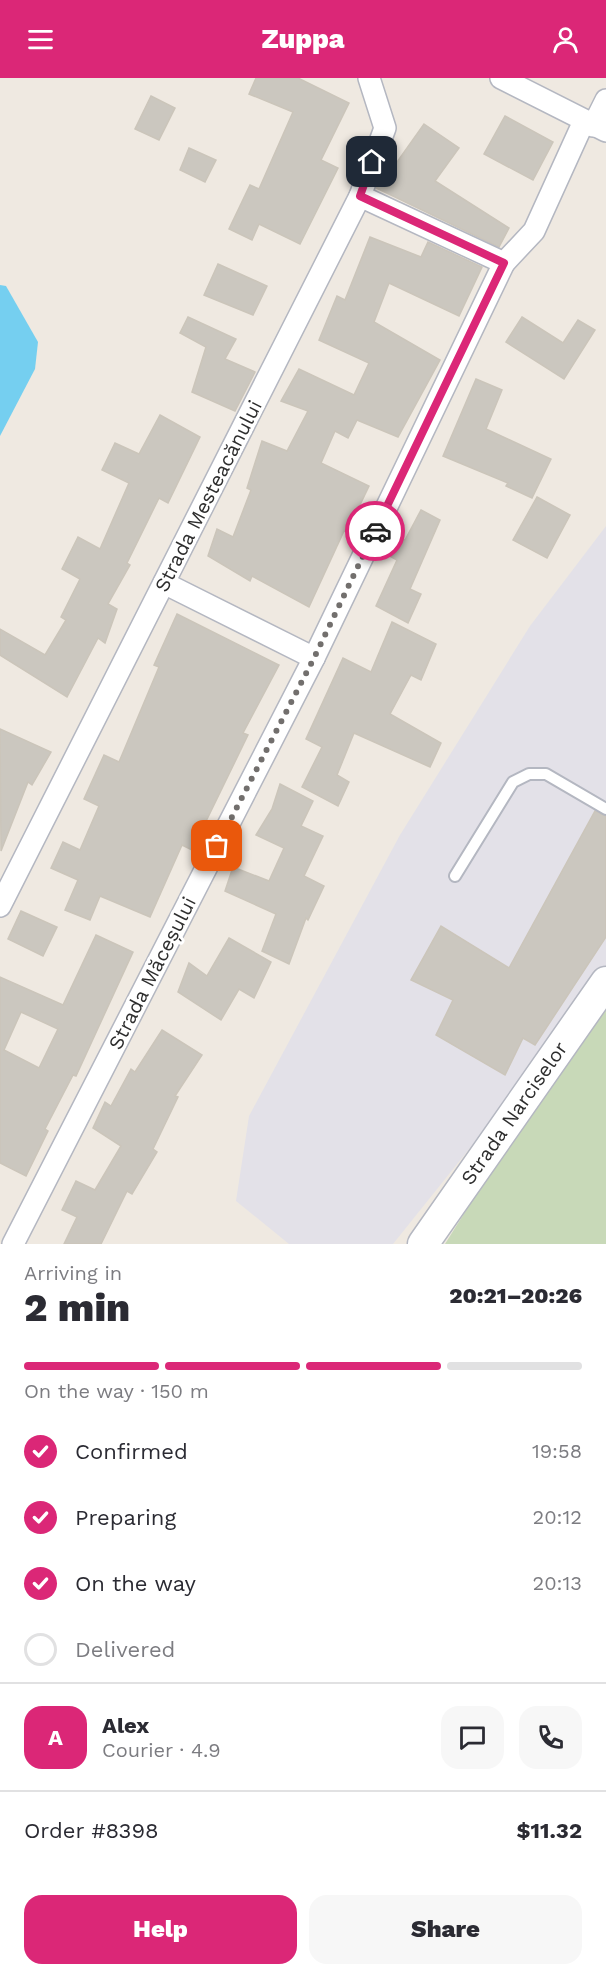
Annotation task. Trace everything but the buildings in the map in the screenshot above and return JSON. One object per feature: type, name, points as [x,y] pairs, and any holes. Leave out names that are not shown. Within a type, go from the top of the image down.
[{"type":"main road","name":"Strada Narciselor","points":[[423,1244],[606,982]]},
{"type":"street","points":[[501,78],[594,126]]},
{"type":"street","name":"Strada Mesteacănului","points":[[0,906],[360,196],[386,128],[369,79]]},
{"type":"street","name":"Strada Măceșului","points":[[13,1244],[314,658],[504,263],[534,231],[594,126],[606,100]]},
{"type":"street","points":[[360,196],[504,263]]},
{"type":"street","points":[[164,583],[314,658]]},
{"type":"lane","points":[[455,876],[513,782],[530,774],[546,774],[606,809]]},
{"type":"shaded area","points":[[606,526],[606,978],[393,1244],[289,1244],[236,1201],[249,1116],[400,835],[530,626]]},
{"type":"green space","points":[[606,987],[606,1244],[445,1244]]},
{"type":"water","points":[[0,285],[6,286],[38,342],[35,369],[0,436]]},
{"type":"way so far","points":[[217,846],[314,658],[375,531]]},
{"type":"route","points":[[372,162],[360,196],[504,263],[375,531]]}]
